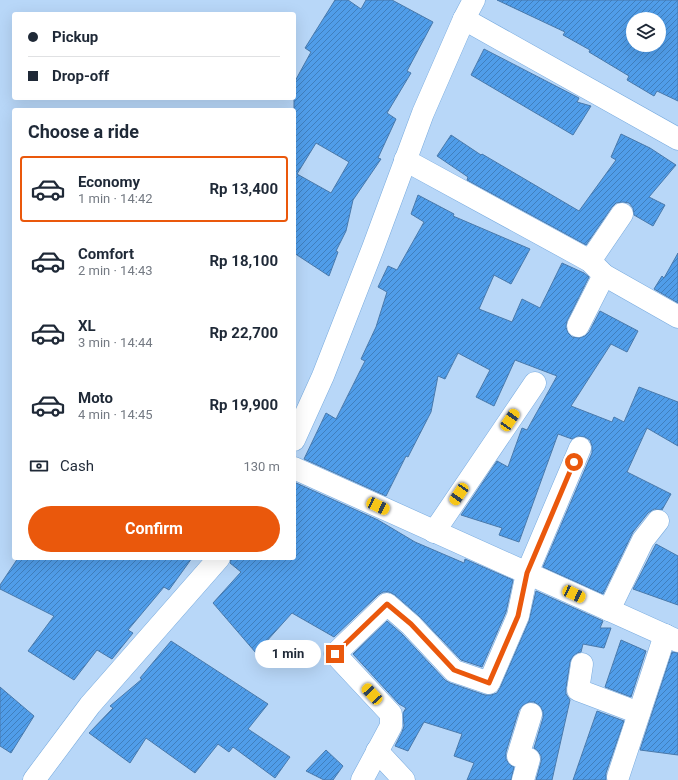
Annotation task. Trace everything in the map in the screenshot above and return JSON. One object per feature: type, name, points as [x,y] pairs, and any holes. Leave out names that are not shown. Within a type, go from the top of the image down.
[{"type":"street","points":[[296,436],[323,376],[423,113],[469,9],[678,139]]},
{"type":"street","points":[[405,160],[597,268],[678,317]]},
{"type":"street","points":[[578,326],[597,268],[622,214]]},
{"type":"street","points":[[434,532],[535,383]]},
{"type":"street","points":[[362,780],[391,726],[391,714],[335,654],[387,604],[411,624],[454,670],[489,683],[518,616],[527,573],[580,448]]},
{"type":"street","points":[[296,469],[671,638],[639,713],[618,777]]},
{"type":"street","points":[[609,610],[643,540],[658,521]]},
{"type":"street","points":[[34,780],[90,705],[217,560]]},
{"type":"street","points":[[582,664],[578,690],[639,713]]},
{"type":"street","points":[[523,780],[529,759],[518,756],[531,714]]},
{"type":"street","points":[[377,751],[404,780]]},
{"type":"building","points":[[335,0],[348,0],[361,9],[366,0],[392,0],[433,22],[407,71],[411,73],[387,113],[396,119],[378,158],[381,159],[353,200],[346,231],[336,251],[338,252],[329,276],[296,254],[296,108],[294,108],[294,100],[296,100],[296,79],[311,52],[305,48]],"holes":[[[316,143],[349,162],[331,193],[297,174]]]},
{"type":"building","points":[[497,0],[678,0],[678,101],[657,91],[654,96],[627,80],[629,76],[589,52],[590,50],[563,35],[565,32]]},
{"type":"building","points":[[484,49],[579,98],[577,102],[591,106],[573,135],[471,75]]},
{"type":"building","points":[[621,134],[650,148],[676,165],[649,197],[665,205],[653,226],[634,215],[633,208],[629,203],[616,203],[586,245],[467,180],[468,177],[437,156],[451,135],[481,155],[482,154],[579,211],[616,160],[611,157]]},
{"type":"building","points":[[418,195],[454,214],[453,216],[530,249],[511,284],[494,275],[479,309],[512,322],[522,299],[540,308],[562,263],[584,273],[589,277],[567,321],[566,327],[568,333],[572,337],[579,338],[585,336],[589,332],[600,311],[638,331],[627,352],[611,344],[571,406],[612,422],[614,417],[624,422],[639,387],[678,402],[678,446],[647,428],[627,472],[671,494],[662,510],[654,509],[648,513],[633,532],[603,594],[543,567],[592,453],[590,440],[585,437],[578,436],[572,439],[558,434],[519,542],[499,535],[502,528],[461,515],[497,461],[508,467],[522,428],[527,430],[557,376],[515,360],[494,406],[476,397],[490,370],[458,353],[445,379],[438,376],[431,412],[408,457],[406,456],[386,496],[304,459],[326,413],[336,419],[365,361],[361,359],[376,327],[387,292],[378,287],[388,266],[397,270],[424,222],[411,214]]},
{"type":"building","points":[[678,253],[678,303],[654,289],[662,276],[664,278]]},
{"type":"building","points":[[296,483],[378,520],[415,542],[464,563],[465,559],[513,580],[506,612],[482,667],[461,660],[419,616],[395,595],[389,592],[383,592],[378,595],[334,637],[292,613],[256,653],[213,603],[241,572],[230,563],[231,560],[296,560]]},
{"type":"building","points":[[656,544],[678,556],[678,605],[633,589]]},
{"type":"building","points":[[17,560],[191,560],[169,590],[164,587],[128,630],[133,633],[112,659],[97,650],[74,680],[28,651],[54,616],[0,589],[0,585]]},
{"type":"building","points":[[536,591],[603,621],[600,628],[611,628],[604,648],[583,644],[581,652],[573,656],[570,662],[566,694],[570,700],[552,780],[536,780],[541,762],[541,756],[534,748],[543,718],[543,712],[540,706],[534,702],[529,702],[523,705],[519,710],[506,752],[506,759],[509,764],[514,767],[511,780],[467,780],[474,763],[454,756],[462,734],[424,722],[408,751],[395,746],[404,726],[403,713],[406,708],[399,704],[353,654],[387,621],[402,634],[445,680],[485,695],[497,693],[529,621]]},
{"type":"building","points":[[621,640],[646,651],[631,697],[605,687]]},
{"type":"building","points":[[171,641],[268,704],[248,729],[290,757],[275,778],[233,747],[229,752],[218,744],[195,773],[146,738],[130,763],[89,733],[113,708],[110,706],[142,679],[140,678]]},
{"type":"building","points":[[672,652],[678,653],[678,755],[640,750]]},
{"type":"building","points":[[0,687],[34,716],[11,753],[0,746]]},
{"type":"building","points":[[597,711],[624,721],[606,773],[606,780],[573,780]]},
{"type":"building","points":[[326,750],[343,766],[333,780],[324,780],[306,771]]},
{"type":"route","points":[[335,654],[387,604],[411,624],[454,670],[489,683],[518,616],[527,573],[574,462]]}]
